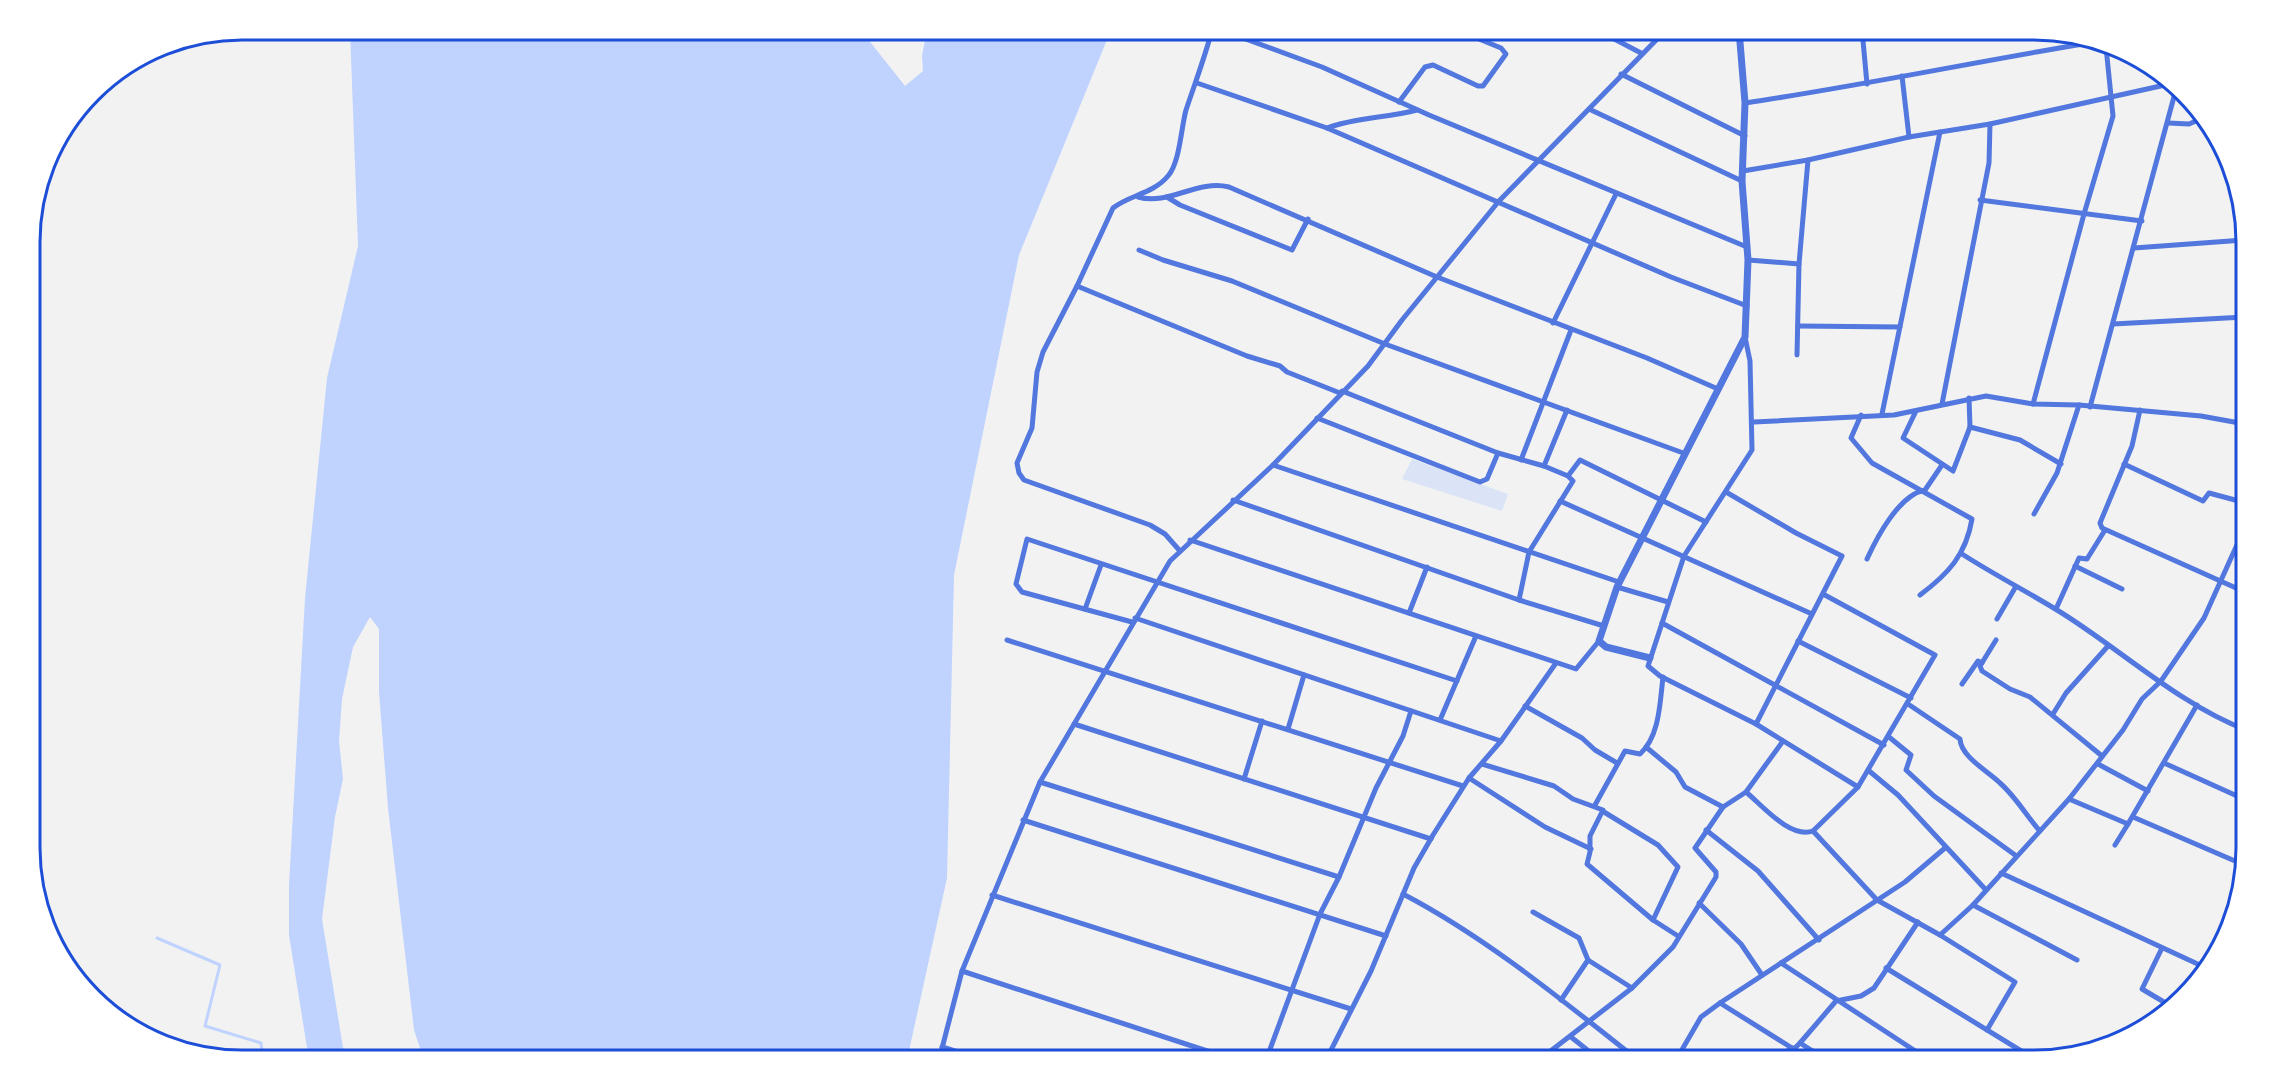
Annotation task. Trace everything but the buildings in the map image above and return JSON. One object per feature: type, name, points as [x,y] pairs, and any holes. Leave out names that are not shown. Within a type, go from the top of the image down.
[{"type":"street","points":[[1180,551],[1164,534],[1150,525],[1024,480],[1019,473],[1017,463],[1035,415],[1037,372],[1042,352],[1077,286],[1113,208],[1121,202],[1138,197],[1168,177],[1174,166],[1187,108],[1209,40]]},
{"type":"street","points":[[1249,40],[1323,67],[1417,110],[1747,247]]},
{"type":"street","points":[[1399,102],[1425,67],[1433,65],[1478,86],[1483,86],[1506,54],[1501,48],[1481,40]]},
{"type":"street","points":[[1617,40],[1641,53]]},
{"type":"street","points":[[950,1050],[942,1047],[962,971],[1023,820],[1040,782],[1157,582],[1190,540],[1274,465],[1317,417],[1368,366],[1499,201],[1655,40]]},
{"type":"street","points":[[1740,40],[1745,103],[1742,181],[1748,260],[1745,337],[1750,362],[1754,422],[1752,450],[1684,556],[1648,666],[1663,677],[1756,724],[1858,787]]},
{"type":"street","points":[[1863,40],[1867,84]]},
{"type":"street","points":[[1745,103],[1867,84],[2077,45]]},
{"type":"street","points":[[2034,404],[2084,214],[2113,116],[2107,54]]},
{"type":"street","points":[[1621,74],[1745,136]]},
{"type":"street","points":[[1902,76],[1909,137]]},
{"type":"street","points":[[1197,83],[1327,128],[1691,286],[1747,306]]},
{"type":"street","points":[[1743,171],[1909,137],[1990,124],[2111,95],[2161,86]]},
{"type":"street","points":[[2090,407],[2174,98]]},
{"type":"street","points":[[1589,109],[1742,181]]},
{"type":"street","points":[[1327,128],[1348,120],[1396,116],[1417,110]]},
{"type":"street","points":[[2168,123],[2189,123],[2195,120]]},
{"type":"street","points":[[1942,404],[1989,163],[1990,124]]},
{"type":"street","points":[[1882,414],[1940,132]]},
{"type":"street","points":[[1797,355],[1799,264],[1808,159]]},
{"type":"street","points":[[1138,197],[1150,201],[1188,188],[1216,183],[1308,219],[1437,277],[1647,358],[1718,389]]},
{"type":"street","points":[[1553,323],[1616,194]]},
{"type":"street","points":[[1167,197],[1180,205],[1292,250],[1308,219]]},
{"type":"street","points":[[1980,200],[2142,221]]},
{"type":"street","points":[[2134,248],[2236,241]]},
{"type":"street","points":[[1139,250],[1163,260],[1232,280],[1385,344],[1686,454]]},
{"type":"street","points":[[1748,260],[1799,264]]},
{"type":"street","points":[[1077,286],[1247,356],[1280,366],[1287,372],[1498,453],[1544,466],[1568,476],[1573,481],[1529,552],[1519,600]]},
{"type":"street","points":[[2113,324],[2236,317]]},
{"type":"street","points":[[1798,326],[1900,327]]},
{"type":"street","points":[[1521,460],[1571,330]]},
{"type":"street","points":[[1190,540],[1576,669],[1599,641],[1618,585],[1745,337]]},
{"type":"street","points":[[1754,422],[1916,411],[1986,396],[2034,404],[2140,410],[2201,416],[2236,422]]},
{"type":"street","points":[[1916,411],[1903,438],[1950,471],[1954,470],[1970,427],[1969,398]]},
{"type":"street","points":[[2034,514],[2061,464],[2079,405]]},
{"type":"street","points":[[1544,466],[1567,410]]},
{"type":"street","points":[[2140,410],[2132,446],[2100,524],[2105,530],[2236,589]]},
{"type":"street","points":[[1861,415],[1851,438],[1876,466],[1925,490],[1972,519],[1962,554],[1947,574],[1920,596]]},
{"type":"street","points":[[1317,417],[1480,482],[1487,479],[1498,453]]},
{"type":"street","points":[[1970,427],[2020,440],[2061,464]]},
{"type":"street","points":[[1568,476],[1580,460],[1706,522]]},
{"type":"street","points":[[2124,464],[2203,501],[2209,493],[2236,500]]},
{"type":"street","points":[[1274,465],[1668,602]]},
{"type":"street","points":[[1867,559],[1891,516],[1915,492],[1925,490],[1942,465]]},
{"type":"street","points":[[1726,492],[1796,533],[1842,556],[1756,724]]},
{"type":"street","points":[[1233,500],[1519,600],[1604,626]]},
{"type":"street","points":[[1560,501],[1812,614]]},
{"type":"street","points":[[2056,609],[2080,557],[2087,559],[2105,530]]},
{"type":"street","points":[[1457,681],[1027,539],[1016,584],[1022,592],[1134,620],[1501,741]]},
{"type":"street","points":[[1940,935],[1973,905],[2098,764],[2142,699],[2161,681],[2204,618],[2236,545]]},
{"type":"street","points":[[1962,554],[2015,588],[2056,609],[2197,705],[2236,725]]},
{"type":"street","points":[[1085,609],[1101,565]]},
{"type":"street","points":[[2075,566],[2122,589]]},
{"type":"street","points":[[1409,613],[1427,567]]},
{"type":"street","points":[[1997,619],[2015,588]]},
{"type":"street","points":[[1746,792],[1793,830],[1804,834],[1813,831],[1858,787],[1935,655],[1823,594]]},
{"type":"street","points":[[1662,623],[1884,745]]},
{"type":"street","points":[[1440,720],[1476,636]]},
{"type":"street","points":[[1007,640],[1391,761],[1463,786]]},
{"type":"street","points":[[1996,640],[1982,663],[1982,671],[2010,689],[2030,697],[2103,756]]},
{"type":"street","points":[[1599,641],[1606,647],[1650,658]]},
{"type":"street","points":[[1798,641],[1910,701],[1960,739],[1960,743],[1974,762],[2000,783],[2039,830]]},
{"type":"street","points":[[2052,714],[2066,693],[2108,646]]},
{"type":"street","points":[[1962,684],[1978,661],[1982,663]]},
{"type":"street","points":[[1331,1049],[1431,839],[1463,786],[1501,741],[1556,663]]},
{"type":"street","points":[[1288,729],[1304,675]]},
{"type":"street","points":[[1595,805],[1625,751],[1640,754],[1646,747],[1659,713],[1663,677]]},
{"type":"street","points":[[2115,845],[2197,705]]},
{"type":"street","points":[[1526,706],[1582,738],[1595,750],[1617,763]]},
{"type":"street","points":[[1270,1049],[1320,914],[1391,761],[1411,711]]},
{"type":"street","points":[[1244,779],[1262,721]]},
{"type":"street","points":[[1074,724],[1431,839]]},
{"type":"street","points":[[1889,737],[1911,755],[1906,770],[1934,796],[2015,855]]},
{"type":"street","points":[[1553,1049],[1632,988],[1673,947],[1716,874],[1695,848],[1723,807],[1746,792],[1783,741]]},
{"type":"street","points":[[1646,747],[1676,772],[1685,787],[1723,807]]},
{"type":"street","points":[[2164,763],[2236,796]]},
{"type":"street","points":[[1482,764],[1554,786],[1573,799],[1595,805],[1658,845],[1678,867],[1653,920]]},
{"type":"street","points":[[2098,764],[2148,791]]},
{"type":"street","points":[[1868,770],[1898,795],[1986,890]]},
{"type":"street","points":[[1469,778],[1545,827],[1591,849]]},
{"type":"street","points":[[1040,782],[1339,877]]},
{"type":"street","points":[[2068,799],[2128,824]]},
{"type":"street","points":[[1604,812],[1590,836],[1591,849],[1587,864],[1653,920],[1678,936]]},
{"type":"street","points":[[2133,817],[2235,861]]},
{"type":"street","points":[[1023,820],[1386,936]]},
{"type":"street","points":[[1707,830],[1758,871],[1819,940]]},
{"type":"street","points":[[1813,831],[1876,900],[1918,922],[2015,982],[1987,1030]]},
{"type":"street","points":[[1682,1049],[1701,1017],[1905,882],[1945,848]]},
{"type":"street","points":[[2001,873],[2198,964]]},
{"type":"street","points":[[1403,894],[1439,913],[1591,1022],[1625,1049]]},
{"type":"street","points":[[992,895],[1351,1009]]},
{"type":"street","points":[[1699,903],[1741,944],[1762,975]]},
{"type":"street","points":[[1973,905],[2077,960]]},
{"type":"street","points":[[1533,912],[1579,938],[1588,960],[1632,988]]},
{"type":"street","points":[[1720,1003],[1793,1048],[1836,1001],[1866,994],[1874,988],[1918,922]]},
{"type":"street","points":[[2162,948],[2142,989],[2164,1002]]},
{"type":"street","points":[[1561,1000],[1588,960]]},
{"type":"street","points":[[1781,963],[1912,1049]]},
{"type":"street","points":[[1887,968],[2019,1049]]},
{"type":"street","points":[[962,971],[1204,1049]]},
{"type":"street","points":[[1571,1036],[1587,1049]]},
{"type":"street","points":[[1800,1043],[1810,1049]]},
{"type":"shaded area","points":[[1412,459],[1508,494],[1502,511],[1402,479]]},
{"type":"water","points":[[350,40],[869,40],[905,86],[923,71],[922,56],[925,40],[1107,40],[1019,255],[954,575],[947,878],[909,1050],[421,1050],[414,1030],[388,808],[379,692],[379,629],[370,617],[353,647],[342,699],[339,741],[343,779],[335,817],[322,919],[343,1050],[307,1050],[289,935],[289,885],[305,598],[327,378],[358,246]]},
{"type":"waterway","points":[[157,938],[220,965],[205,1026],[261,1043],[262,1050]]}]
